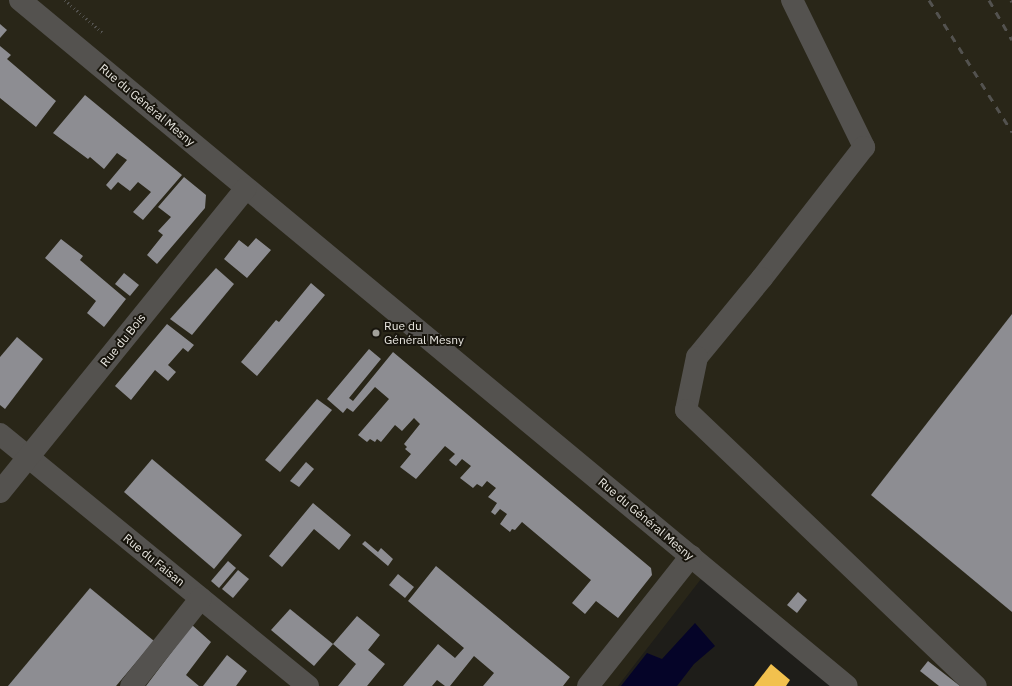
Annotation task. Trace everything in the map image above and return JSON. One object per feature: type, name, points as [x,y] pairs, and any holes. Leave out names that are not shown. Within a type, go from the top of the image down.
[{"type":"street","name":"Rue du Général Mesny","points":[[20,0],[847,686]]},
{"type":"street","points":[[792,0],[864,147],[762,278],[697,357],[686,410],[976,686]]},
{"type":"street","name":"Rue du Bois","points":[[0,492],[246,188]]},
{"type":"street","name":"Rue du Faisan","points":[[0,434],[308,686]]},
{"type":"street","points":[[588,686],[691,556]]},
{"type":"street","points":[[131,686],[201,598]]},
{"type":"shaded area","points":[[0,0],[1012,0],[1012,686],[847,686],[708,570],[618,686],[0,686]]},
{"type":"water","points":[[695,623],[715,646],[694,664],[677,686],[621,686],[647,653],[662,659]]},
{"type":"building: Logements","points":[[771,664],[790,680],[786,686],[754,686]]},
{"type":"building: Industrie","points":[[0,24],[7,30],[0,38]]},
{"type":"building: Industrie","points":[[0,46],[11,55],[7,59],[56,101],[36,127],[0,98]]},
{"type":"building: Industrie","points":[[85,95],[182,175],[143,220],[133,212],[151,192],[138,182],[130,191],[118,182],[111,190],[106,185],[127,160],[117,153],[104,169],[90,157],[88,159],[53,133]]},
{"type":"building: Industrie","points":[[184,177],[206,195],[205,208],[157,264],[147,255],[163,235],[158,231],[171,217],[158,207]]},
{"type":"building: Industrie","points":[[256,238],[271,250],[247,278],[224,259],[239,240],[248,247]]},
{"type":"building: Industrie","points":[[61,239],[83,256],[80,260],[126,299],[104,327],[87,313],[96,301],[45,258]]},
{"type":"building: Industrie","points":[[216,268],[234,284],[192,335],[170,319]]},
{"type":"building: Industrie","points":[[124,273],[139,285],[130,296],[115,284]]},
{"type":"building: Industrie","points":[[311,283],[325,295],[257,376],[241,362],[276,320],[279,322]]},
{"type":"building: Industrie","points":[[1012,314],[1012,612],[871,495]]},
{"type":"building: Industrie","points":[[167,324],[194,345],[188,352],[183,348],[168,365],[176,372],[168,381],[155,370],[131,400],[115,386]]},
{"type":"building: Industrie","points":[[17,337],[43,359],[5,409],[0,405],[0,357]]},
{"type":"building: Industrie","points":[[369,349],[381,359],[349,398],[353,401],[393,352],[651,568],[652,575],[618,618],[596,601],[585,614],[572,603],[591,580],[522,522],[515,530],[512,529],[510,532],[500,524],[507,514],[500,509],[495,515],[491,512],[497,503],[488,497],[496,488],[487,481],[482,487],[477,484],[473,488],[460,478],[471,466],[462,459],[456,466],[452,463],[449,460],[455,454],[445,446],[416,479],[400,467],[411,454],[405,449],[407,447],[404,444],[420,424],[414,418],[402,431],[395,425],[381,442],[377,439],[375,442],[370,439],[367,442],[358,435],[389,399],[375,387],[353,412],[347,408],[343,413],[327,399]]},
{"type":"building: Industrie","points":[[317,399],[332,410],[280,472],[265,460]]},
{"type":"building: Industrie","points":[[152,459],[242,535],[214,569],[124,492]]},
{"type":"building: Industrie","points":[[306,462],[314,469],[299,487],[290,481]]},
{"type":"building: Industrie","points":[[313,503],[351,535],[339,550],[314,529],[282,567],[269,556]]},
{"type":"building: Industrie","points":[[365,541],[378,552],[381,548],[393,559],[388,566],[362,544]]},
{"type":"building: Industrie","points":[[228,561],[236,568],[219,588],[211,581]]},
{"type":"building: Industrie","points":[[436,566],[570,677],[563,686],[483,686],[494,673],[474,656],[450,686],[445,686],[437,680],[432,686],[403,686],[438,644],[455,658],[464,648],[408,601]]},
{"type":"building: Industrie","points":[[238,570],[249,579],[233,598],[222,589]]},
{"type":"building: Industrie","points":[[398,574],[414,587],[405,598],[389,585]]},
{"type":"building: Industrie","points":[[90,588],[154,641],[116,686],[8,686]]},
{"type":"building: Industrie","points":[[798,592],[807,600],[797,613],[787,605]]},
{"type":"building: Industrie","points":[[290,609],[333,644],[314,666],[271,630]]},
{"type":"building: Industrie","points":[[357,616],[380,635],[368,650],[385,664],[367,686],[338,686],[356,664],[333,644]]},
{"type":"building: Industrie","points":[[192,625],[211,642],[186,675],[199,686],[146,686]]},
{"type":"building: Industrie","points":[[227,655],[247,671],[236,686],[203,686]]},
{"type":"building: Industrie","points":[[928,661],[960,686],[939,686],[920,671]]},
{"type":"railway","points":[[929,0],[1012,132]]},
{"type":"railway","points":[[989,0],[1012,40]]},
{"type":"place","name":"Rue du Général Mesny","points":[[376,333]]}]
